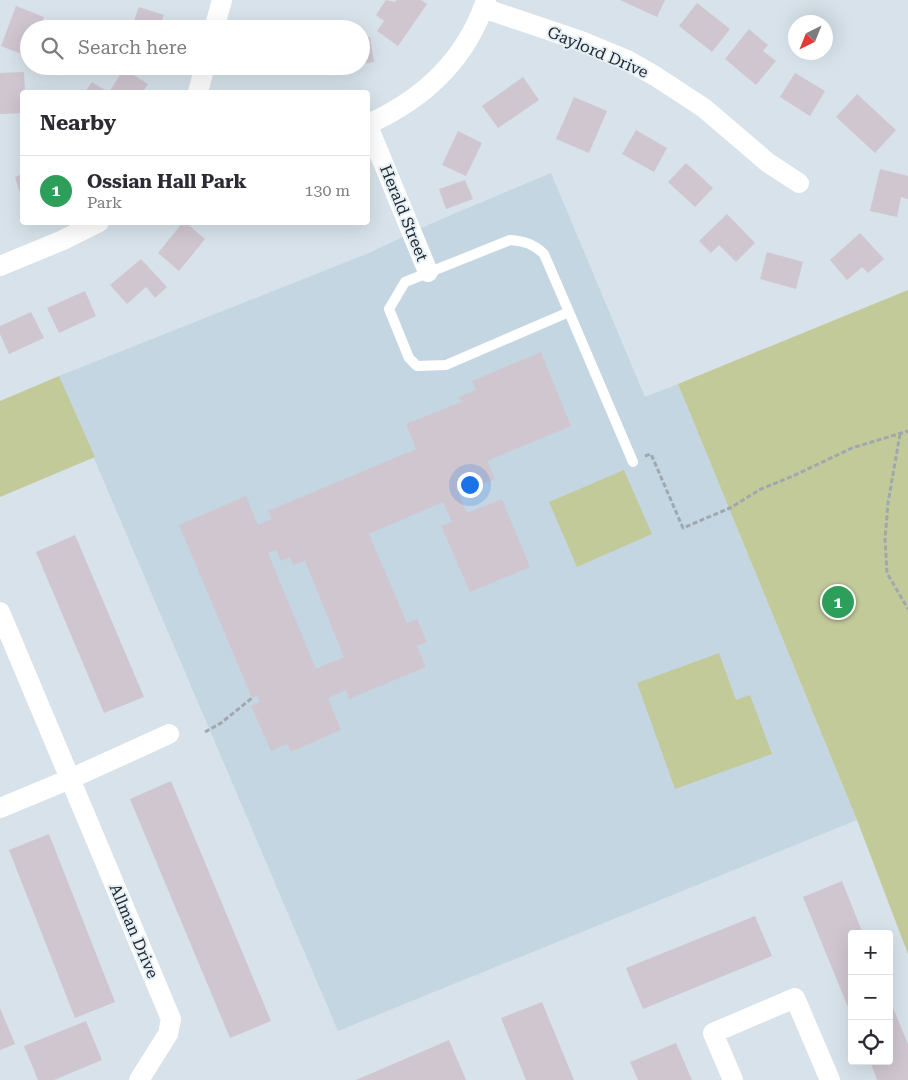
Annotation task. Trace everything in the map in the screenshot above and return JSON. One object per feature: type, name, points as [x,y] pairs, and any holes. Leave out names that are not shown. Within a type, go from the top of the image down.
[{"type":"street","points":[[216,20],[222,0]]},
{"type":"street","points":[[370,124],[425,91],[444,73],[476,27],[484,4]]},
{"type":"street","name":"Gaylord Drive","points":[[484,4],[627,60],[704,108],[767,162],[799,184]]},
{"type":"street","points":[[199,90],[203,75]]},
{"type":"street","name":"Herald Street","points":[[370,130],[428,272]]},
{"type":"street","points":[[0,266],[63,240],[93,225]]},
{"type":"street","name":"Allman Drive","points":[[0,612],[171,1020],[168,1034],[139,1080]]},
{"type":"street","points":[[0,808],[70,779],[169,734]]},
{"type":"street","points":[[733,1080],[713,1033],[795,998],[830,1080]]},
{"type":"lane","points":[[569,312],[446,365],[417,366],[409,358],[388,309],[404,282],[428,272],[510,240],[525,242],[538,247],[544,254],[569,312],[633,462]]},
{"type":"path","points":[[633,462],[650,454],[683,528],[730,508],[761,489],[852,448],[908,431]]},
{"type":"path","points":[[900,434],[888,503],[885,539],[887,573],[908,610]]},
{"type":"path","points":[[205,732],[252,698]]},
{"type":"shaded area","points":[[551,173],[645,397],[678,384],[857,820],[338,1031],[59,376],[369,253],[430,224]]},
{"type":"green space","points":[[908,290],[908,954],[857,820],[678,384]]},
{"type":"green space","points":[[59,376],[95,457],[0,497],[0,401]]},
{"type":"green space","points":[[624,470],[652,534],[577,567],[549,502]]},
{"type":"green space","points":[[719,653],[736,700],[750,695],[772,754],[675,789],[637,683]]},
{"type":"building","points":[[386,0],[395,2],[396,0],[421,0],[427,4],[398,46],[377,31],[384,21],[376,15]]},
{"type":"building","points":[[620,0],[665,0],[657,17]]},
{"type":"building","points":[[697,3],[730,29],[712,52],[679,26]]},
{"type":"building","points":[[16,6],[44,17],[43,20],[20,20],[20,53],[1,46]]},
{"type":"building","points":[[139,7],[164,15],[162,20],[134,20]]},
{"type":"building","points":[[749,29],[768,45],[763,51],[776,61],[756,85],[725,59]]},
{"type":"building","points":[[370,37],[374,62],[370,63]]},
{"type":"building","points":[[20,72],[20,75],[24,75],[25,90],[20,90],[20,113],[0,114],[0,73]]},
{"type":"building","points":[[795,73],[825,91],[810,116],[780,97]]},
{"type":"building","points":[[120,75],[134,75],[148,84],[144,90],[110,90]]},
{"type":"building","points":[[523,77],[539,100],[498,128],[482,106]]},
{"type":"building","points":[[92,82],[105,90],[86,90]]},
{"type":"building","points":[[857,94],[896,130],[875,153],[836,117]]},
{"type":"building","points":[[574,97],[607,111],[589,153],[556,139]]},
{"type":"building","points":[[636,130],[667,148],[654,172],[622,154]]},
{"type":"building","points":[[458,131],[482,143],[466,176],[442,165]]},
{"type":"building","points":[[686,163],[713,188],[695,207],[668,182]]},
{"type":"building","points":[[880,169],[908,176],[908,199],[901,197],[897,217],[870,211]]},
{"type":"building","points":[[20,175],[20,193],[15,177]]},
{"type":"building","points":[[465,180],[473,199],[446,209],[439,189]]},
{"type":"building","points":[[727,214],[755,243],[736,262],[719,245],[711,253],[699,241]]},
{"type":"building","points":[[181,225],[189,225],[205,239],[179,271],[158,253]]},
{"type":"building","points":[[860,233],[884,259],[868,273],[862,267],[847,280],[830,260]]},
{"type":"building","points":[[767,252],[803,262],[796,289],[760,279]]},
{"type":"building","points":[[141,259],[167,287],[155,298],[146,287],[127,304],[110,285]]},
{"type":"building","points":[[85,291],[96,316],[59,333],[47,308]]},
{"type":"building","points":[[31,312],[44,338],[9,354],[0,334],[0,326]]},
{"type":"building","points":[[541,352],[571,426],[487,461],[495,479],[459,494],[467,513],[502,499],[530,567],[470,592],[441,526],[452,522],[443,502],[369,534],[407,623],[417,619],[427,642],[417,646],[426,667],[349,699],[346,690],[328,698],[341,730],[291,752],[287,744],[271,751],[251,706],[260,702],[257,696],[252,698],[179,525],[246,496],[258,525],[272,519],[268,511],[416,449],[406,424],[461,402],[459,397],[476,390],[472,381]],"holes":[[[276,550],[281,561],[290,557],[293,565],[305,561],[344,657],[316,669],[268,553]]]},
{"type":"building","points":[[75,535],[144,697],[104,713],[36,552]]},
{"type":"building","points":[[171,781],[271,1021],[230,1038],[130,799]]},
{"type":"building","points":[[49,834],[115,1002],[75,1018],[9,850]]},
{"type":"building","points":[[842,881],[861,930],[848,930],[848,1007],[803,897]]},
{"type":"building","points":[[755,916],[772,956],[643,1009],[626,968]]},
{"type":"building","points":[[542,1002],[574,1080],[526,1080],[501,1018]]},
{"type":"building","points":[[0,1008],[15,1044],[0,1050]]},
{"type":"building","points":[[893,1008],[908,1044],[908,1080],[877,1080],[871,1065],[893,1065]]},
{"type":"building","points":[[86,1021],[102,1060],[54,1080],[38,1080],[24,1046]]},
{"type":"building","points":[[449,1040],[466,1080],[356,1080]]},
{"type":"building","points":[[676,1043],[692,1080],[638,1080],[630,1062]]},
{"type":"place","name":"Ossian Hall Park","points":[[838,602]]}]
